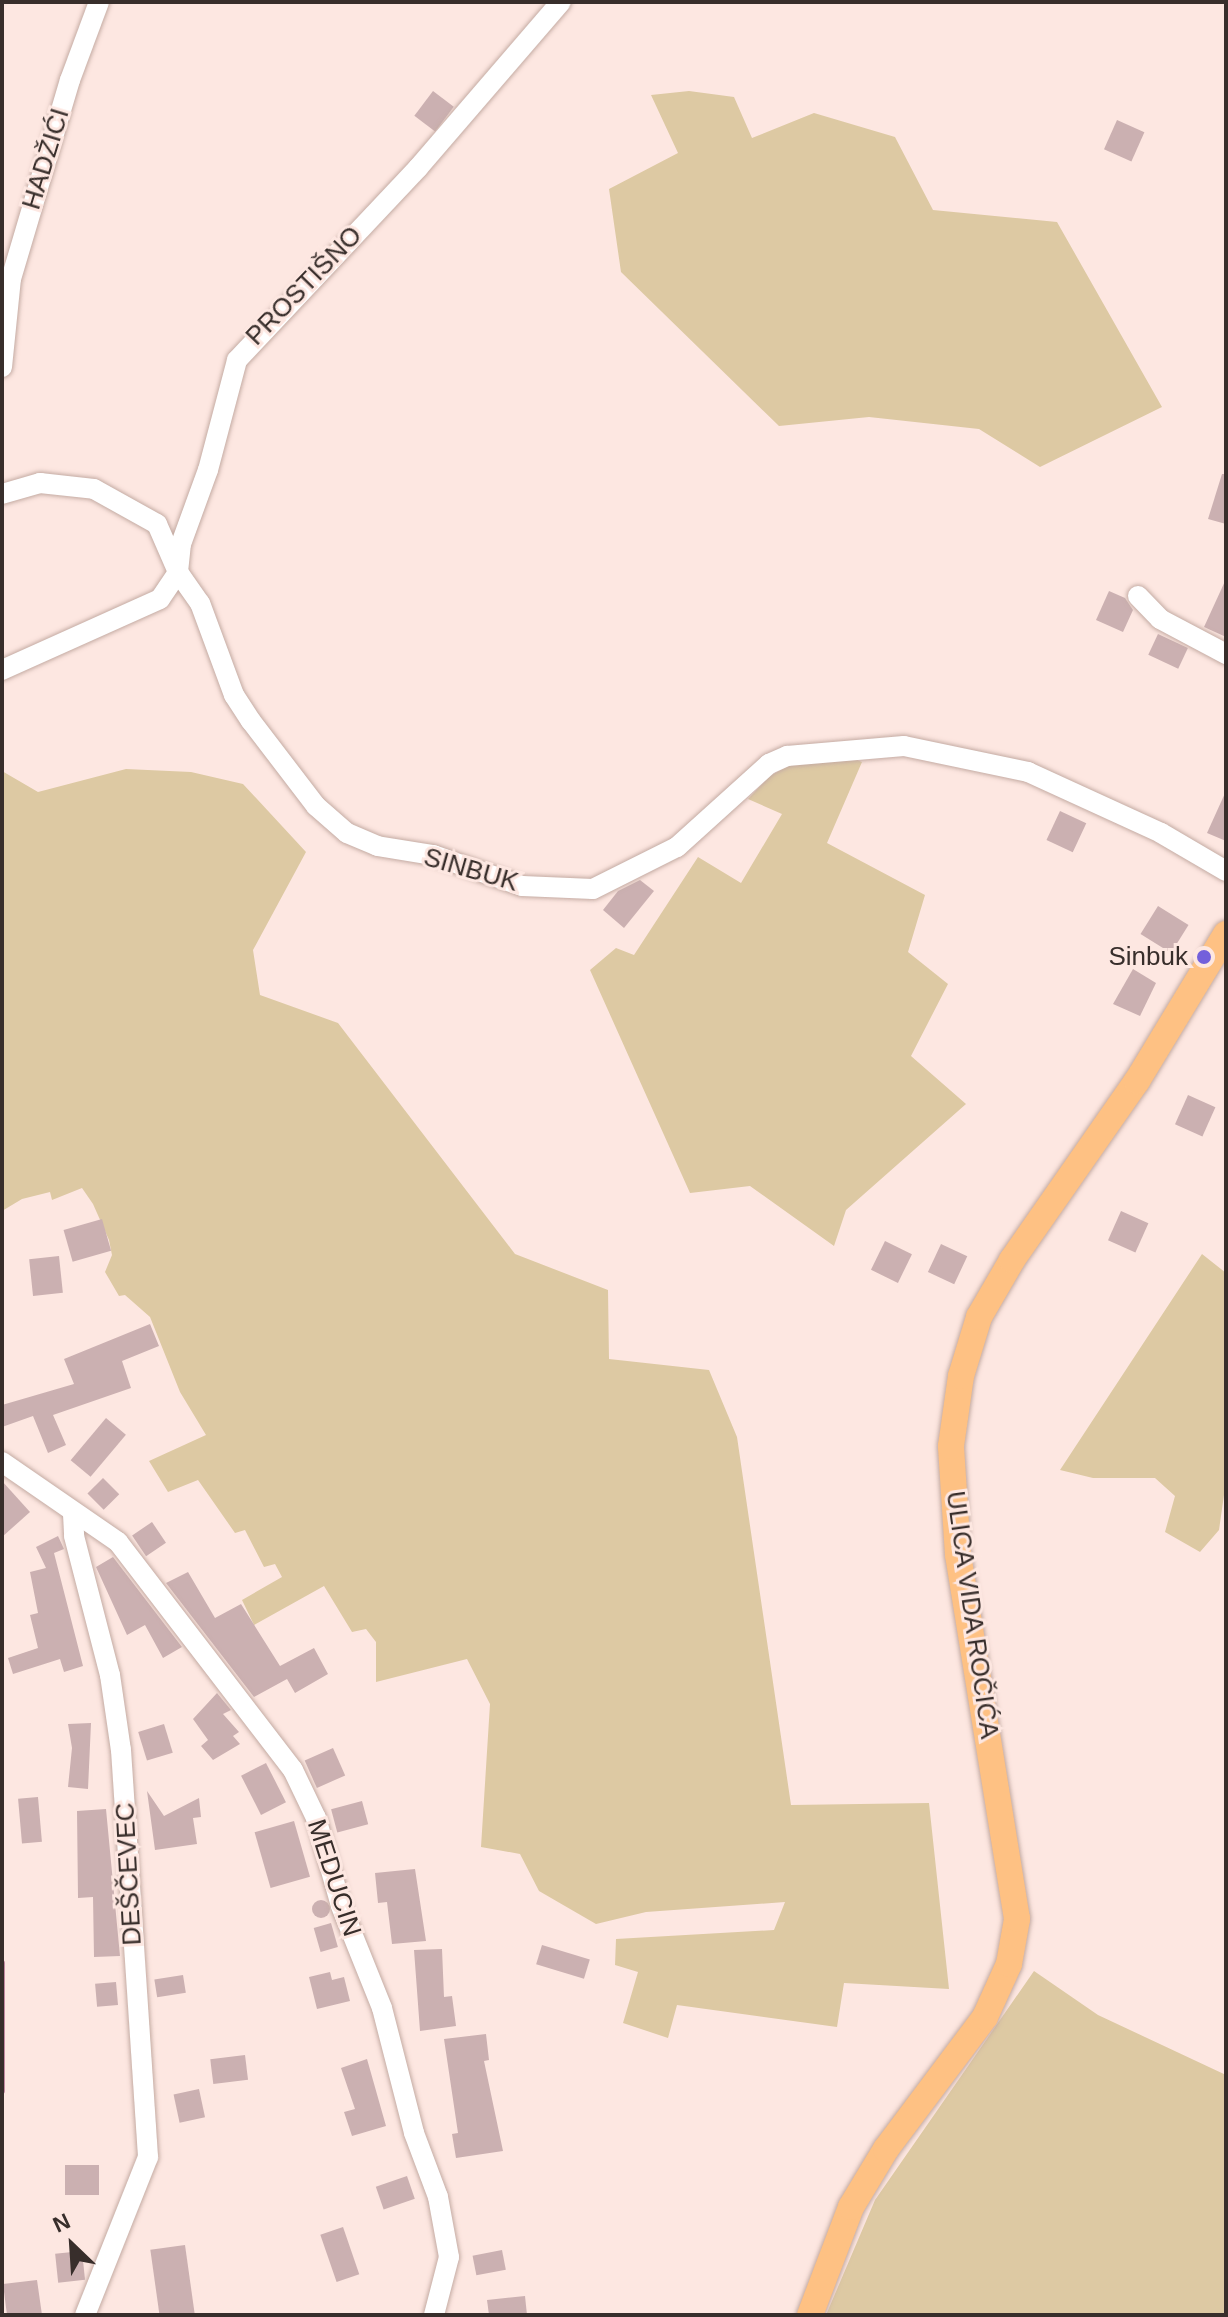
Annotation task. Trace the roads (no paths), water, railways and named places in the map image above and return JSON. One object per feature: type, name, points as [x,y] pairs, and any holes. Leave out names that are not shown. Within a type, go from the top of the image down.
[{"type":"main road","name":"ULICA VIDA ROČIĆA","points":[[810,2315],[851,2207],[886,2149],[985,2017],[1009,1964],[1017,1919],[958,1555],[951,1446],[961,1376],[979,1317],[1012,1260],[1137,1081],[1226,934]]},
{"type":"street","name":"HADŽIĆI","points":[[2,367],[11,279],[70,80],[99,2]]},
{"type":"street","name":"PROSTIŠNO","points":[[2,670],[160,599],[178,572],[181,544],[208,470],[237,360],[418,168],[561,2]]},
{"type":"street","name":"SINBUK","points":[[2,494],[40,483],[94,489],[157,524],[178,572],[200,603],[234,695],[295,782],[347,833],[388,849],[433,855],[522,886],[593,889],[677,847],[769,764],[787,756],[904,746],[1028,772],[1161,833],[1226,871]]},
{"type":"street","points":[[1138,596],[1160,619],[1226,654]]},
{"type":"street","points":[[2,1462],[73,1514]]},
{"type":"street","name":"DEŠČEVEC","points":[[73,1514],[74,1536],[110,1675],[121,1750],[148,2157],[85,2315]]},
{"type":"street","name":"MEDUCIN","points":[[73,1514],[118,1542],[269,1736],[316,1818],[341,1906],[382,2008],[414,2133],[438,2197],[449,2257],[434,2315]]},
{"type":"waterway","points":[[2,1963],[2,2091]]},
{"type":"place","name":"Sinbuk","points":[[1204,957]]}]
